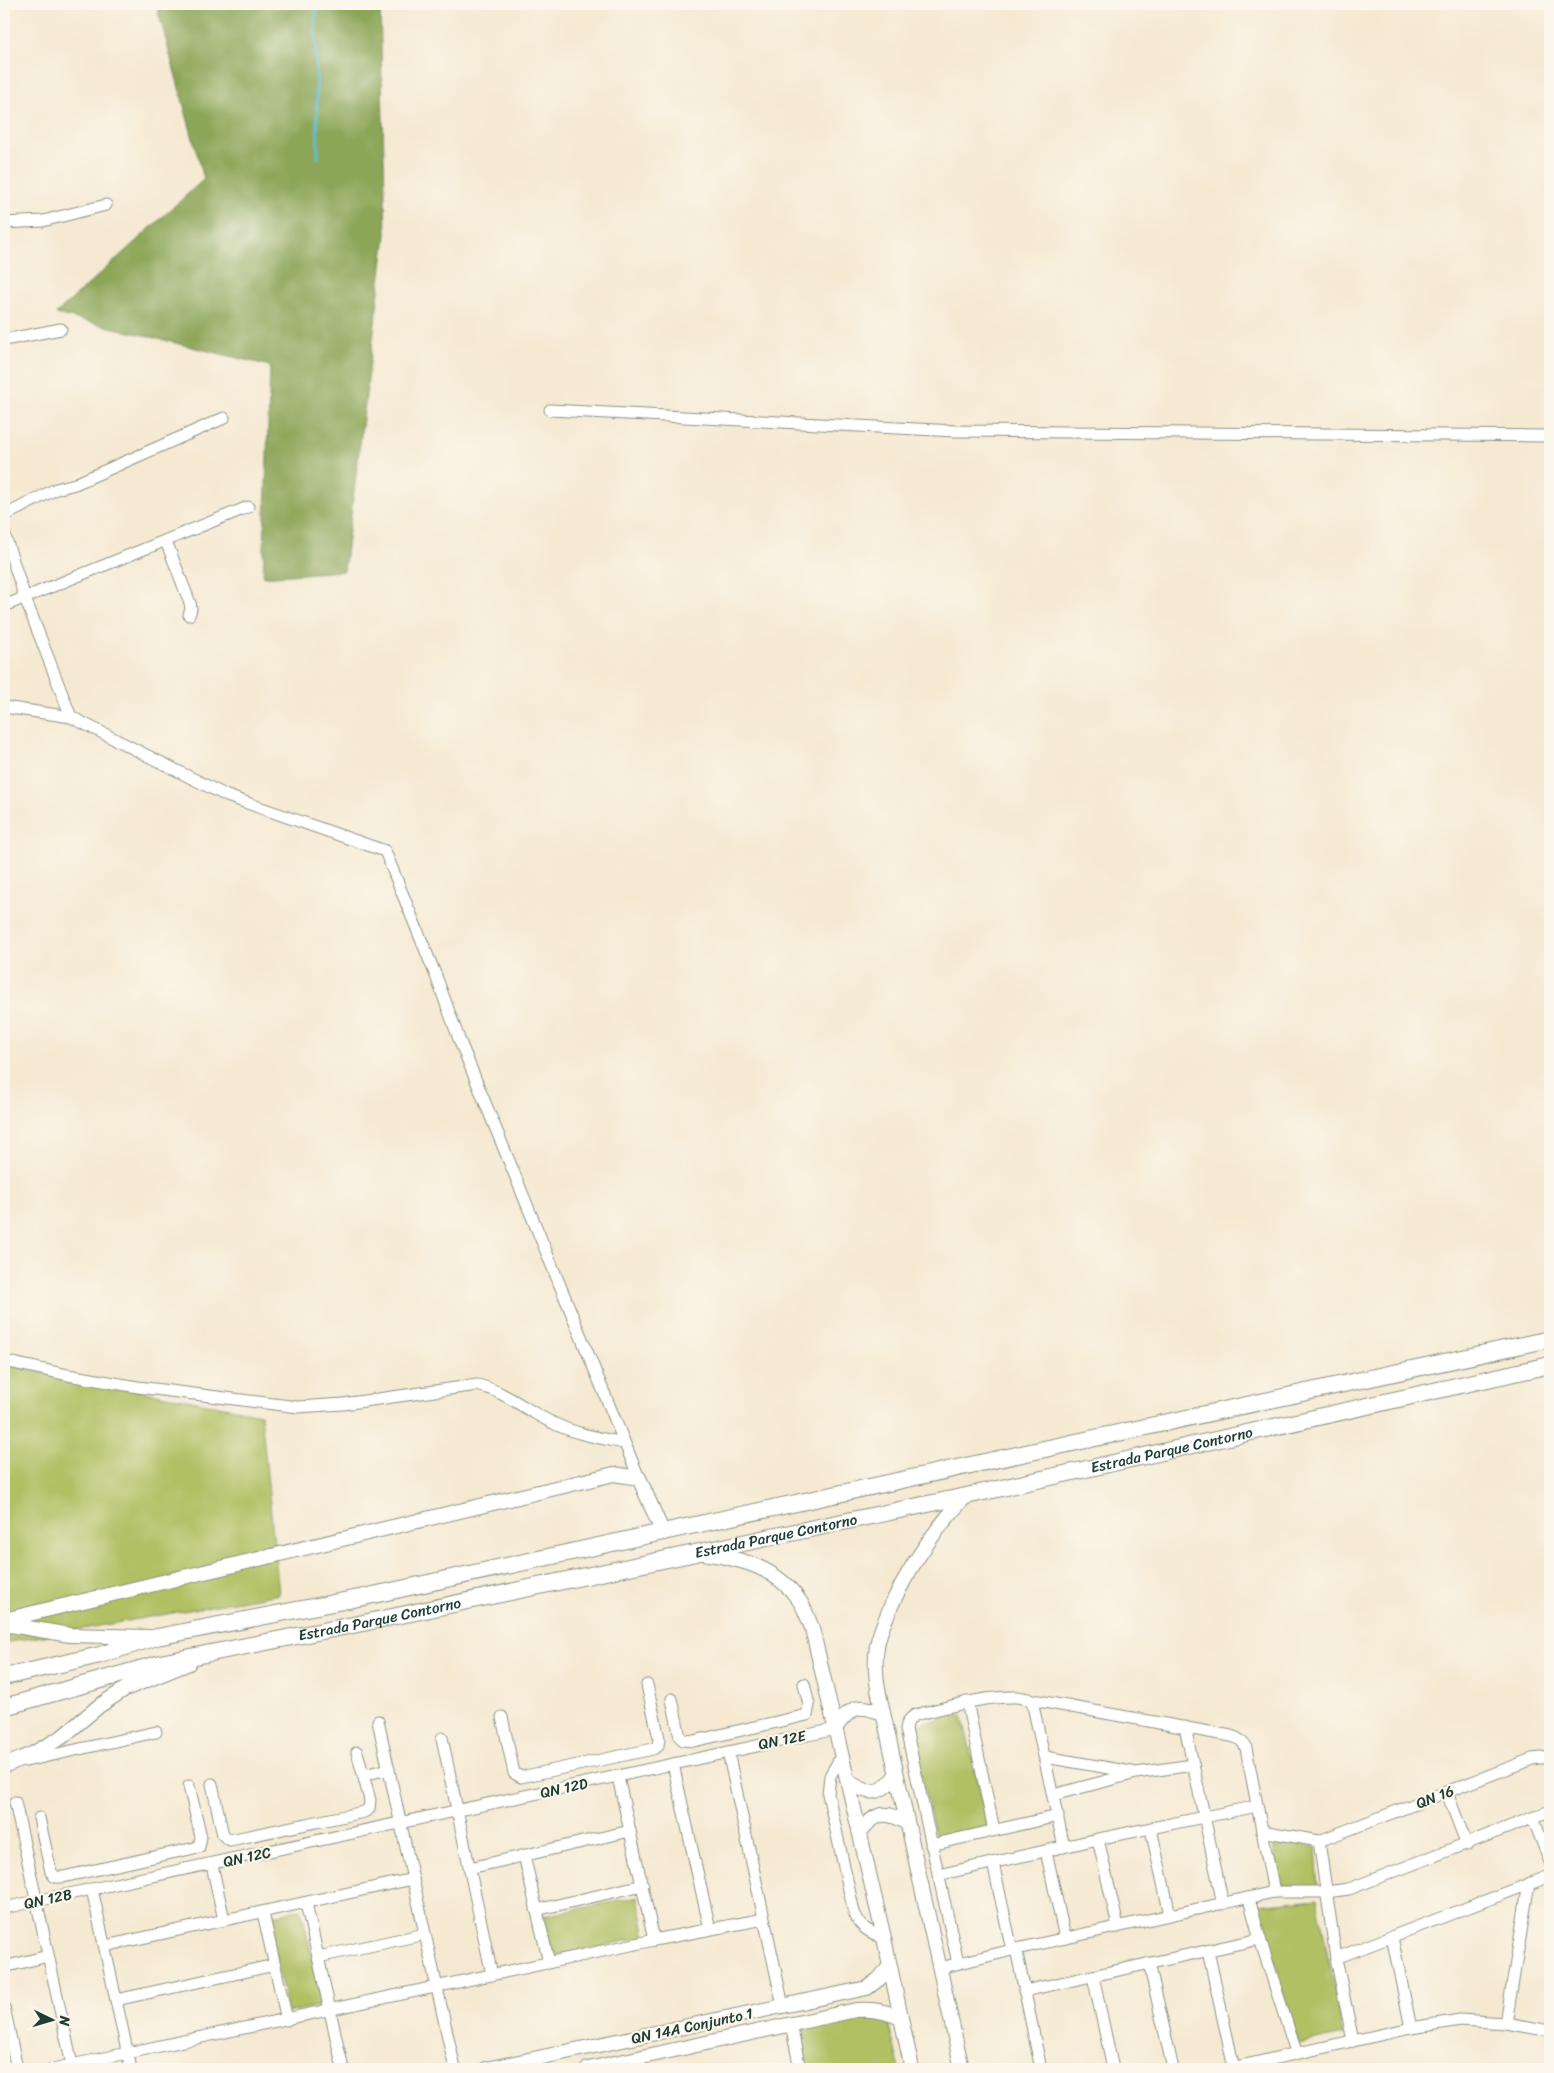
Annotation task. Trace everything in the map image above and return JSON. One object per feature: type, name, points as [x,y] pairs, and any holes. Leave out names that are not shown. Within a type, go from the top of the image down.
[{"type":"highway","name":"Estrada Parque Contorno","points":[[4,1677],[100,1655],[157,1637],[364,1597],[1001,1459],[1340,1383],[1550,1339]]},
{"type":"highway","name":"Estrada Parque Contorno","points":[[4,1707],[164,1662],[368,1622],[966,1496],[1007,1485],[1550,1365]]},
{"type":"highway","points":[[1001,1459],[1008,1472],[1007,1485]]},
{"type":"highway","points":[[364,1597],[353,1605],[348,1615],[357,1622],[368,1622]]},
{"type":"main road","points":[[4,1620],[614,1474],[639,1478],[663,1533]]},
{"type":"main road","points":[[958,2066],[940,1968],[906,1823],[877,1684],[875,1664],[877,1644],[899,1589],[922,1549],[966,1496]]},
{"type":"main road","points":[[698,1552],[737,1558],[766,1569],[787,1586],[800,1600],[812,1628],[860,1832],[912,2069]]},
{"type":"main road","points":[[4,1624],[70,1635],[157,1637]]},
{"type":"main road","points":[[5,1766],[32,1754],[62,1737],[99,1706],[125,1689],[216,1652]]},
{"type":"main road","points":[[836,1728],[852,1709],[871,1708],[884,1714]]},
{"type":"main road","points":[[848,1781],[867,1792],[876,1792],[883,1789],[896,1775]]},
{"type":"main road","points":[[860,1832],[870,1820],[888,1814],[896,1816],[906,1823]]},
{"type":"main road","name":"QN 14A Conjunto 1","points":[[486,2069],[868,1988],[879,1980],[890,1967]]},
{"type":"main road","name":"QN 14A Conjunto 1","points":[[588,2069],[871,2009],[901,2018]]},
{"type":"main road","points":[[637,2038],[634,2043],[634,2052],[641,2058]]},
{"type":"main road","points":[[608,2044],[617,2048],[619,2052],[619,2055],[612,2064]]},
{"type":"street","points":[[4,223],[43,222],[89,208],[106,205]]},
{"type":"street","points":[[4,340],[61,329]]},
{"type":"street","points":[[550,410],[955,431],[1550,436]]},
{"type":"street","points":[[4,516],[56,489],[75,484],[224,418]]},
{"type":"street","points":[[4,606],[248,507]]},
{"type":"street","points":[[4,533],[25,598],[71,718]]},
{"type":"street","points":[[166,541],[190,602],[189,615]]},
{"type":"street","points":[[4,707],[71,718],[96,728],[226,796],[385,851],[436,976],[459,1039],[639,1478]]},
{"type":"street","points":[[4,1361],[68,1375],[138,1387],[298,1407],[343,1404],[477,1385],[492,1388],[553,1424],[588,1436],[624,1443]]},
{"type":"street","points":[[672,1699],[680,1737],[683,1740],[694,1741],[807,1715],[809,1705],[804,1684]]},
{"type":"street","points":[[502,1717],[514,1773],[517,1777],[526,1777],[653,1749],[658,1746],[658,1733],[647,1685]]},
{"type":"street","points":[[958,1963],[906,1724],[915,1715],[967,1702],[1000,1696],[1017,1697],[1232,1736],[1244,1743],[1274,1892]]},
{"type":"street","points":[[1032,1701],[1064,1847]]},
{"type":"street","points":[[967,1702],[994,1830]]},
{"type":"street","points":[[378,1721],[455,2069]]},
{"type":"street","points":[[1185,1727],[1224,1904]]},
{"type":"street","name":"QN 12E","points":[[728,1752],[836,1728]]},
{"type":"street","points":[[744,1730],[748,1747]]},
{"type":"street","points":[[5,1766],[156,1732]]},
{"type":"street","points":[[442,1738],[492,1976]]},
{"type":"street","points":[[212,1784],[223,1835],[230,1840],[367,1811],[370,1800],[357,1752]]},
{"type":"street","points":[[728,1752],[783,2006]]},
{"type":"street","name":"QN 12D","points":[[401,1823],[728,1752]]},
{"type":"street","points":[[842,1755],[830,1776],[828,1794],[854,1912],[864,1929],[884,1938]]},
{"type":"street","points":[[1045,1757],[1136,1773]]},
{"type":"street","name":"QN 16","points":[[1319,1841],[1532,1758],[1550,1758]]},
{"type":"street","points":[[588,1763],[592,1782]]},
{"type":"street","points":[[673,1764],[710,1929]]},
{"type":"street","points":[[1053,1795],[1136,1773],[1193,1765]]},
{"type":"street","points":[[363,1775],[389,1769]]},
{"type":"street","points":[[618,1776],[654,1940]]},
{"type":"street","points":[[39,1818],[51,1872],[58,1878],[194,1849],[199,1847],[201,1837],[189,1786]]},
{"type":"street","points":[[1446,1793],[1467,1844]]},
{"type":"street","points":[[903,1805],[922,1801]]},
{"type":"street","points":[[15,1802],[72,2065]]},
{"type":"street","points":[[938,1876],[1098,1839],[1257,1806]]},
{"type":"street","points":[[940,1968],[1065,1938],[1274,1892],[1326,1892],[1349,1889],[1550,1811]]},
{"type":"street","points":[[932,1845],[1058,1816]]},
{"type":"street","points":[[1533,1818],[1550,1862]]},
{"type":"street","name":"QN 12C","points":[[92,1889],[401,1823]]},
{"type":"street","points":[[1151,1828],[1170,1915]]},
{"type":"street","points":[[470,1868],[630,1831]]},
{"type":"street","points":[[1262,1831],[1319,1841],[1336,1958],[1354,2041]]},
{"type":"street","points":[[1098,1839],[1118,1926]]},
{"type":"street","points":[[24,1850],[45,1845]]},
{"type":"street","points":[[1046,1851],[1065,1938]]},
{"type":"street","points":[[524,1855],[549,1963]]},
{"type":"street","points":[[993,1863],[1042,2069]]},
{"type":"street","points":[[212,1864],[224,1920]]},
{"type":"street","points":[[1336,1958],[1550,1876]]},
{"type":"street","points":[[105,1946],[413,1879]]},
{"type":"street","points":[[1506,2023],[1529,1883]]},
{"type":"street","points":[[536,1910],[643,1886]]},
{"type":"street","points":[[92,1889],[130,2069]]},
{"type":"street","name":"QN 12B","points":[[4,1908],[92,1889]]},
{"type":"street","points":[[1249,1899],[1260,1940],[1296,2052]]},
{"type":"street","points":[[306,1903],[343,2069]]},
{"type":"street","points":[[263,1913],[287,2020]]},
{"type":"street","points":[[53,2069],[764,1918]]},
{"type":"street","points":[[318,1957],[425,1934]]},
{"type":"street","points":[[1392,1937],[1411,2028]]},
{"type":"street","points":[[1024,1991],[1260,1940]]},
{"type":"street","points":[[1208,1950],[1231,2068],[1296,2052],[1411,2028],[1460,2020],[1506,2023],[1550,2031]]},
{"type":"street","points":[[4,1967],[48,1956]]},
{"type":"street","points":[[1150,1963],[1173,2069]]},
{"type":"street","points":[[116,2000],[275,1965]]},
{"type":"street","points":[[1093,1976],[1113,2069]]},
{"type":"street","points":[[4,2007],[5,2023],[17,2069]]},
{"type":"street","points":[[791,2026],[800,2069]]},
{"type":"green space","points":[[156,4],[380,4],[386,235],[344,571],[263,577],[270,366],[56,314],[204,179]]},
{"type":"green space","points":[[4,1365],[261,1414],[279,1594],[4,1643]]},
{"type":"green space","points":[[962,1714],[988,1827],[936,1839],[910,1726]]},
{"type":"green space","points":[[1272,1838],[1316,1847],[1319,1888],[1281,1886]]},
{"type":"green space","points":[[638,1897],[646,1937],[551,1956],[543,1916]]},
{"type":"green space","points":[[1317,1899],[1343,2034],[1299,2044],[1257,1905]]},
{"type":"green space","points":[[301,1909],[323,2005],[288,2013],[266,1917]]},
{"type":"green space","points":[[878,2016],[887,2018],[900,2069],[803,2069],[795,2030]]},
{"type":"waterway","points":[[318,4],[315,19],[318,158]]}]
